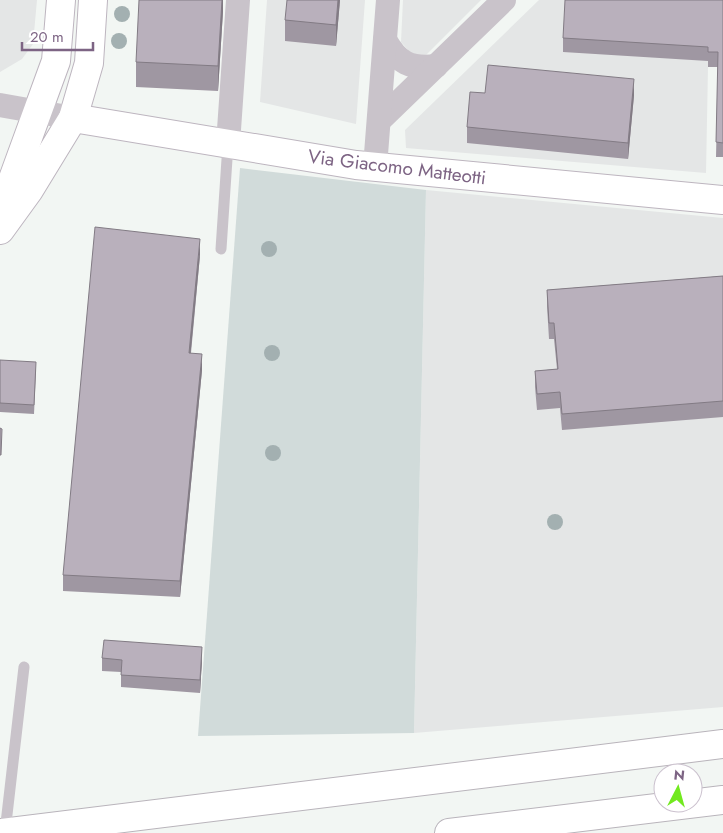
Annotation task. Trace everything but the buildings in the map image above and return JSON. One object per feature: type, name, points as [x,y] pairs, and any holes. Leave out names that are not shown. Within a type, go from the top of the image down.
[{"type":"main road","points":[[0,207],[10,187],[56,62],[60,0]]},
{"type":"main road","points":[[0,230],[30,190],[73,118],[89,63],[93,0]]},
{"type":"main road","name":"Via Giacomo Matteotti","points":[[73,118],[376,167],[723,200]]},
{"type":"main road","points":[[4,833],[723,744]]},
{"type":"main road","points":[[449,833],[723,800]]},
{"type":"street","points":[[228,144],[238,0]]},
{"type":"street","points":[[376,167],[388,0]]},
{"type":"street","points":[[379,121],[504,0]]},
{"type":"street","points":[[385,40],[393,54],[404,62],[420,68],[436,66]]},
{"type":"street","points":[[0,105],[73,118]]},
{"type":"lane","points":[[220,249],[228,144]]},
{"type":"lane","points":[[4,833],[24,667]]},
{"type":"shaded area","points":[[0,0],[37,0],[33,44],[22,59],[0,72]]},
{"type":"shaded area","points":[[267,0],[365,0],[356,124],[260,102]]},
{"type":"shaded area","points":[[403,0],[481,0],[419,62],[401,42]]},
{"type":"shaded area","points":[[539,0],[723,0],[723,67],[708,67],[706,173],[406,148],[405,130]]},
{"type":"shaded area","points":[[240,168],[426,190],[414,733],[198,736]]},
{"type":"shaded area","points":[[426,190],[723,218],[723,707],[414,733]]}]
